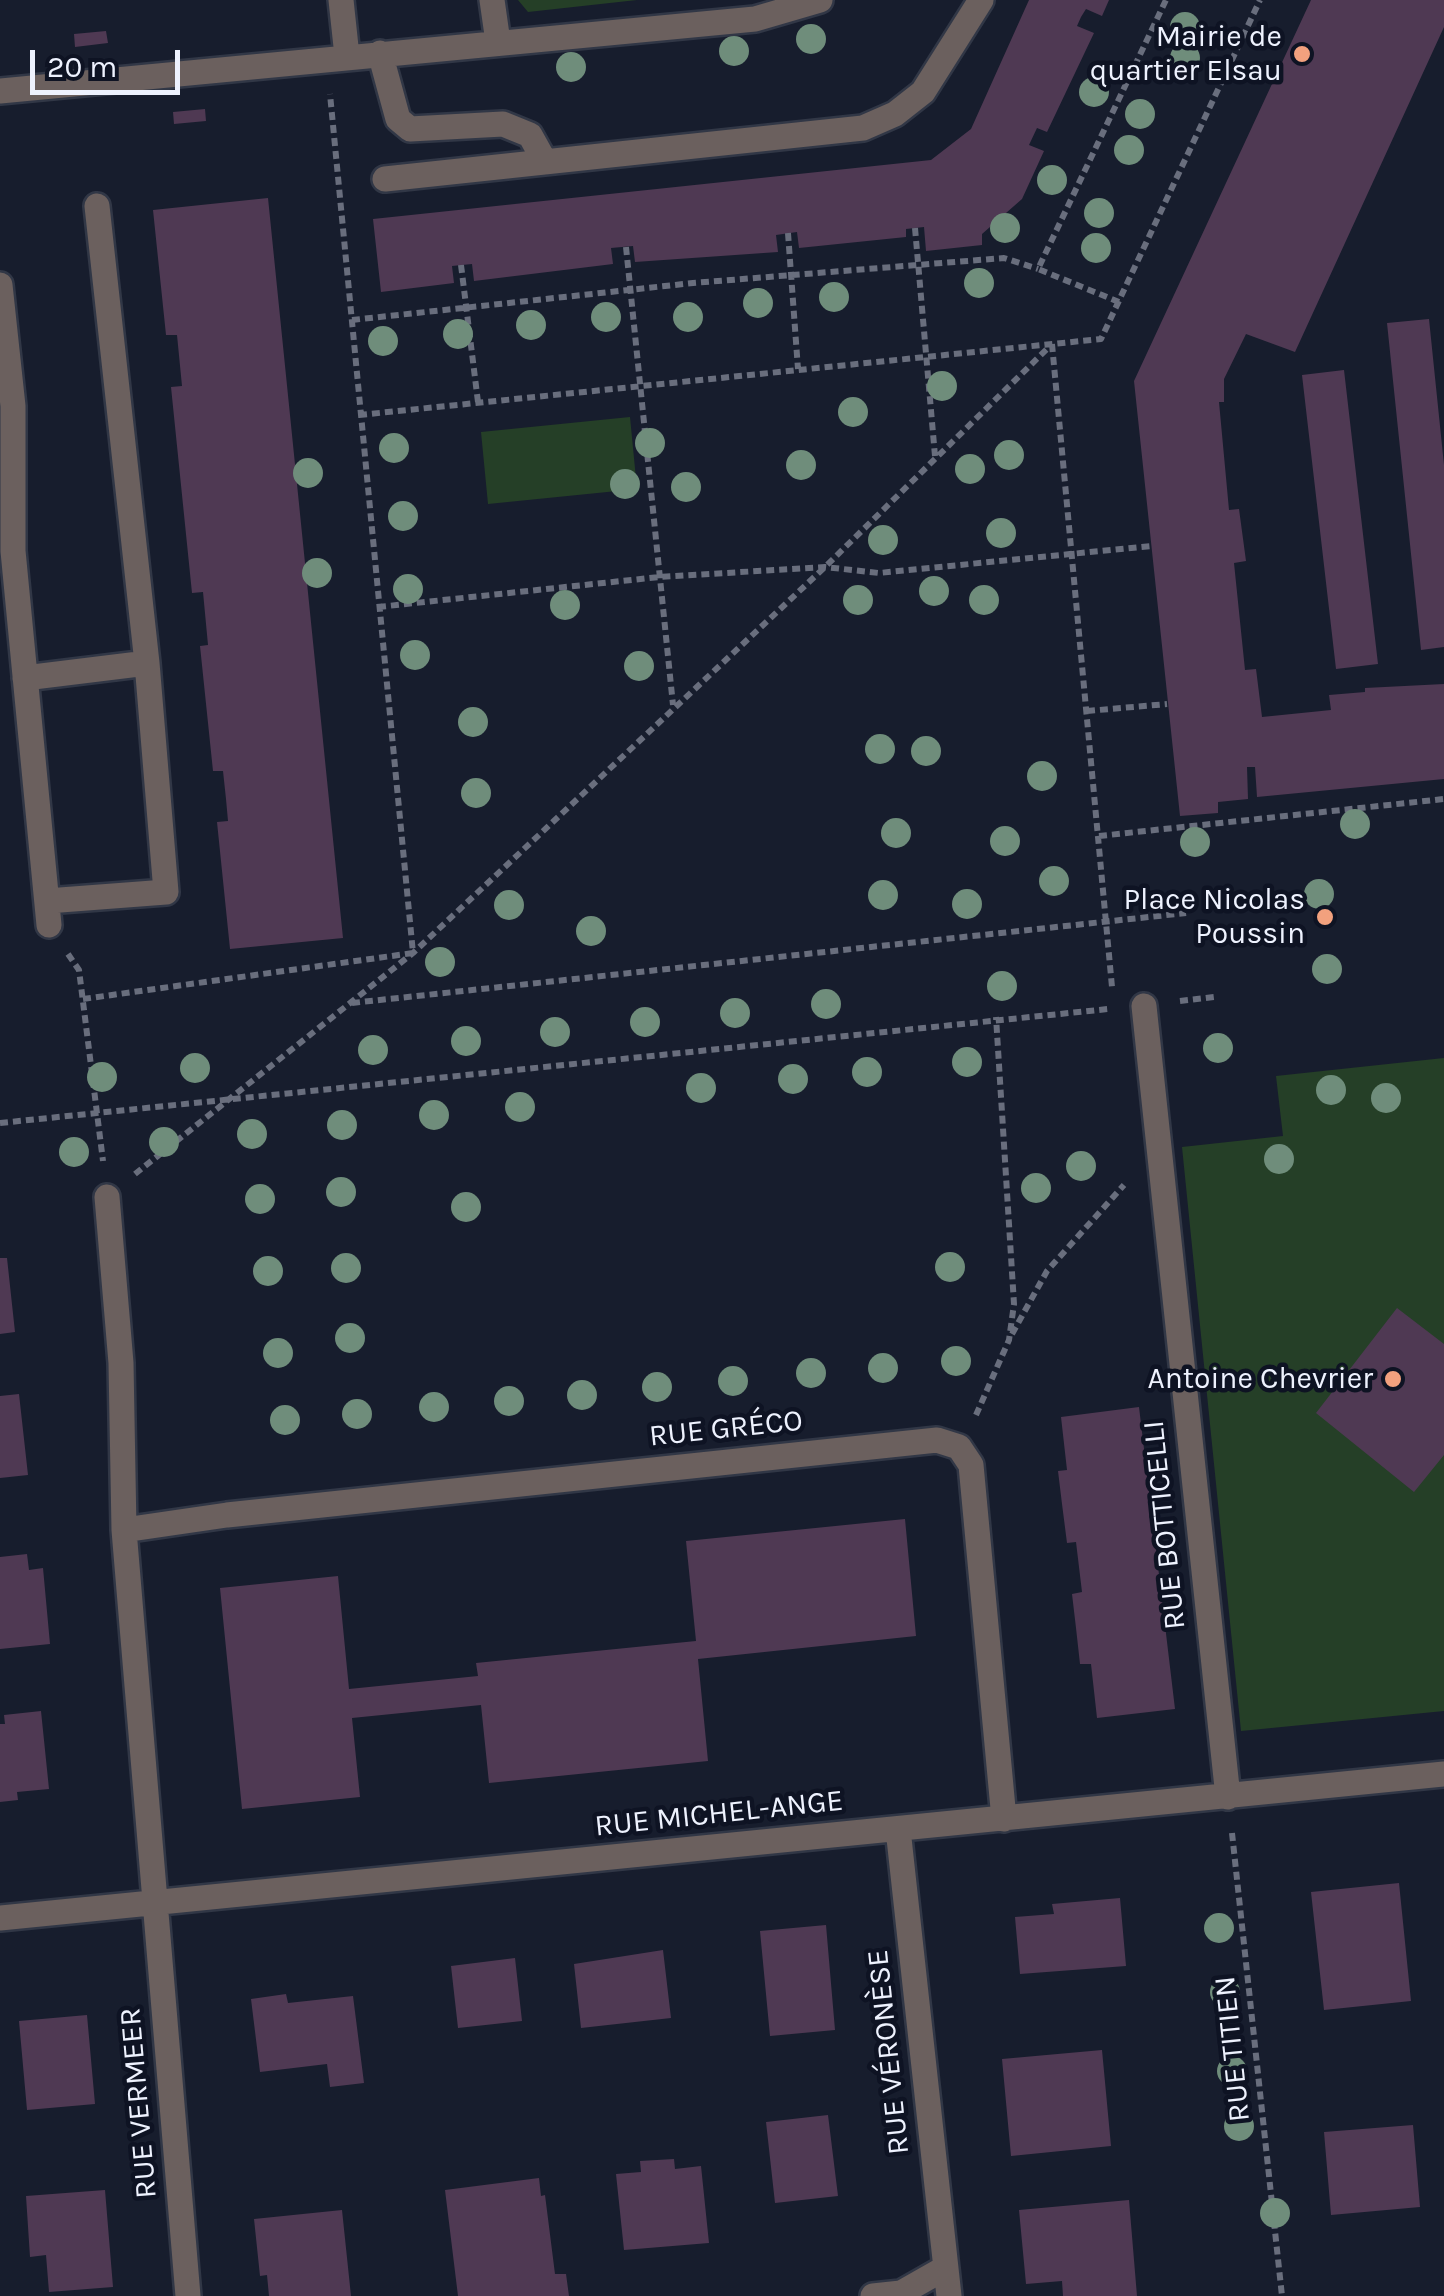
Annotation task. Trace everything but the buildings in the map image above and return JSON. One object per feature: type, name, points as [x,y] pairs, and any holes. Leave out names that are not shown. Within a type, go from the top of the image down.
[{"type":"street","points":[[337,57],[342,0]]},
{"type":"street","points":[[492,0],[498,42]]},
{"type":"street","points":[[0,90],[755,19],[820,0]]},
{"type":"street","points":[[385,179],[863,128],[895,114],[922,92],[982,0]]},
{"type":"street","points":[[380,52],[398,120],[410,129],[502,124],[530,135],[545,162]]},
{"type":"street","points":[[0,285],[13,406],[13,551],[48,913],[166,892],[146,662],[96,206]]},
{"type":"street","points":[[25,678],[146,662]]},
{"type":"street","name":"RUE BOTTICELLI","points":[[1144,1006],[1228,1798]]},
{"type":"street","points":[[107,1198],[121,1363],[124,1530],[155,1904]]},
{"type":"street","name":"RUE GRÉCO","points":[[124,1530],[937,1440],[958,1447]]},
{"type":"street","points":[[958,1447],[972,1465],[1004,1819]]},
{"type":"street","name":"RUE MICHEL-ANGE","points":[[0,1918],[1444,1774]]},
{"type":"street","name":"RUE VÉRONÈSE","points":[[898,1829],[948,2296]]},
{"type":"street","name":"RUE VERMEER","points":[[155,1904],[188,2296]]},
{"type":"street","points":[[873,2296],[902,2293],[945,2268]]},
{"type":"path","points":[[1038,269],[1166,0]]},
{"type":"path","points":[[359,415],[1101,339],[1260,0]]},
{"type":"path","points":[[337,57],[359,415],[412,953]]},
{"type":"path","points":[[915,228],[935,456]]},
{"type":"path","points":[[788,233],[798,369]]},
{"type":"path","points":[[626,247],[672,705]]},
{"type":"path","points":[[352,320],[631,290],[1004,258],[1118,302]]},
{"type":"path","points":[[461,265],[478,402]]},
{"type":"path","points":[[107,1198],[224,1098],[412,953],[672,705],[825,567],[1052,344]]},
{"type":"path","points":[[0,1123],[1113,1008],[1052,344]]},
{"type":"path","points":[[378,607],[659,577],[825,567],[878,573],[1151,546]]},
{"type":"path","points":[[1087,711],[1168,704]]},
{"type":"path","points":[[1098,836],[1444,798]]},
{"type":"path","points":[[48,913],[79,970],[107,1198]]},
{"type":"path","points":[[348,1003],[1186,913]]},
{"type":"path","points":[[83,999],[412,953]]},
{"type":"path","points":[[1144,1006],[1214,997]]},
{"type":"path","points":[[996,1018],[1014,1304],[1009,1340]]},
{"type":"path","points":[[958,1447],[1009,1340],[1048,1271],[1117,1192],[1158,1158]]},
{"type":"path","name":"RUE TITIEN","points":[[1228,1798],[1282,2296]]},
{"type":"green space","points":[[518,0],[637,0],[528,12]]},
{"type":"green space","points":[[630,417],[637,489],[488,504],[481,432]]},
{"type":"green space","points":[[1444,1058],[1444,1711],[1241,1731],[1182,1147],[1283,1136],[1276,1076]]},
{"type":"place","name":"Mairie de quartier Elsau","points":[[1302,54]]},
{"type":"place","name":"Place Nicolas Poussin","points":[[1325,917]]},
{"type":"place","name":"Antoine Chevrier","points":[[1393,1379]]}]
